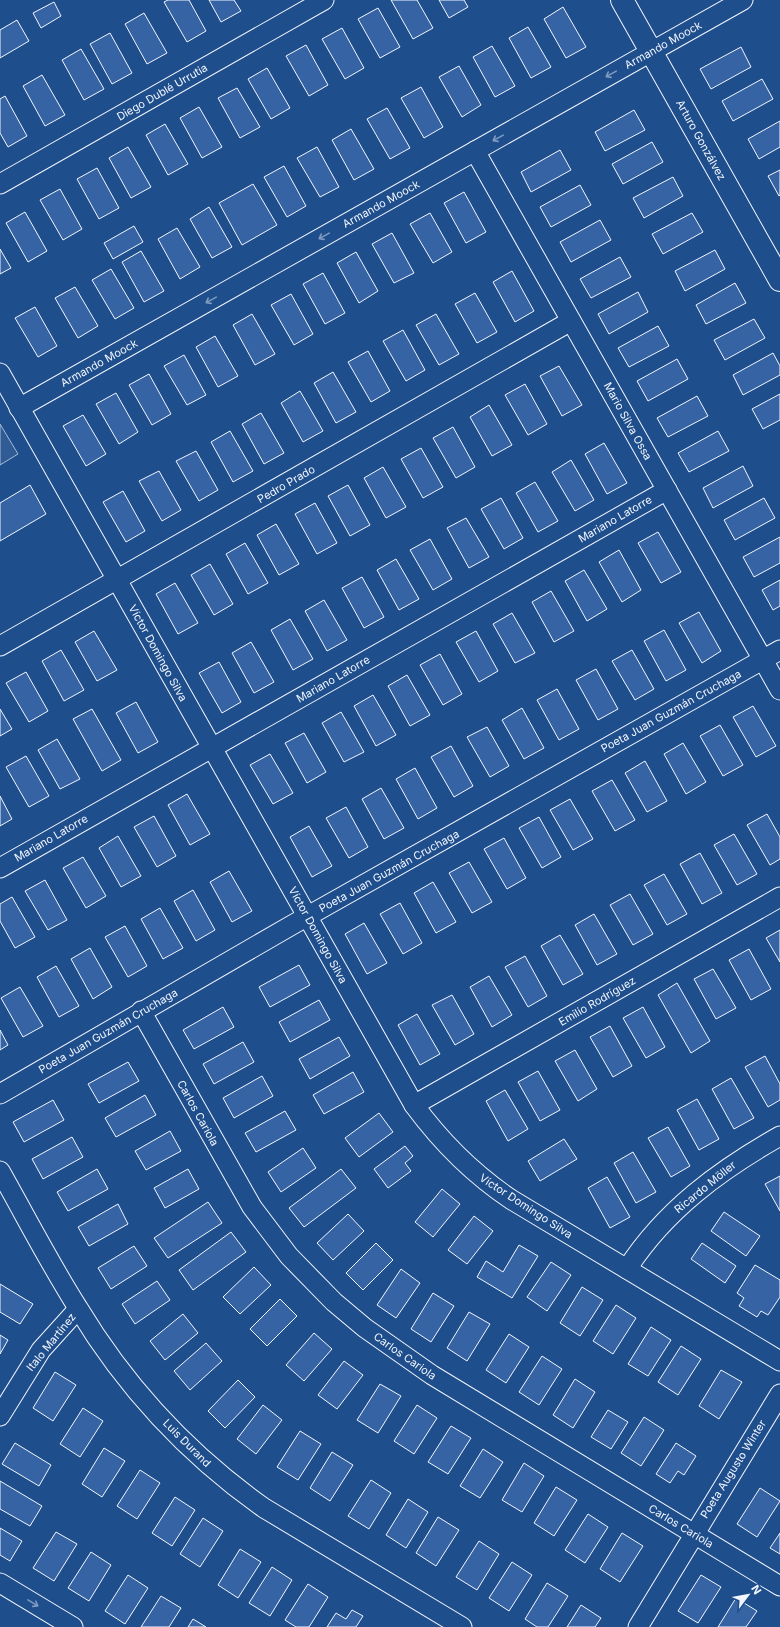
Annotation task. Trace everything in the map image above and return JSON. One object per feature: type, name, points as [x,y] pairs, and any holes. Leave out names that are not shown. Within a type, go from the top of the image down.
[{"type":"street","name":"Diego Dublé Urrutia","points":[[0,184],[324,0]]},
{"type":"street","name":"Arturo Gonzálvez","points":[[622,0],[780,280]]},
{"type":"street","name":"Armando Moock","points":[[19,408],[743,0]]},
{"type":"street","name":"Mario Silva Ossa","points":[[475,151],[780,690]]},
{"type":"street","name":"Pedro Prado","points":[[0,646],[571,321]]},
{"type":"street","name":"Víctor Domingo Silva","points":[[0,373],[414,1105],[452,1151],[491,1186],[780,1361]]},
{"type":"street","name":"Mariano Latorre","points":[[0,868],[667,490]]},
{"type":"street","name":"Poeta Juan Guzmán Cruchaga","points":[[0,1094],[141,1011],[780,650]]},
{"type":"street","name":"Emilio Rodríguez","points":[[414,1105],[780,897]]},
{"type":"street","name":"Carlos Cariola","points":[[141,1011],[252,1207],[289,1256],[334,1302],[370,1333],[432,1375],[780,1586]]},
{"type":"street","name":"Ricardo Möller","points":[[627,1269],[650,1238],[689,1197],[740,1158],[780,1136]]},
{"type":"street","name":"Luis Durand","points":[[0,1172],[78,1309],[111,1357],[154,1410],[194,1452],[219,1474],[264,1508],[462,1627]]},
{"type":"street","name":"Italo Martínez","points":[[0,1416],[41,1350],[78,1309]]},
{"type":"street","name":"Poeta Augusto Winter","points":[[638,1627],[693,1534],[780,1394]]},
{"type":"street","points":[[0,1583],[74,1627]]},
{"type":"shaded area","points":[[0,424],[18,454],[0,465]]},
{"type":"building","points":[[168,0],[189,0],[206,31],[187,42],[164,2]]},
{"type":"building","points":[[209,0],[234,0],[241,11],[221,22]]},
{"type":"building","points":[[391,0],[417,0],[433,28],[413,39]]},
{"type":"building","points":[[439,0],[464,0],[468,7],[449,18]]},
{"type":"building","points":[[54,2],[61,16],[41,28],[33,13]]},
{"type":"building","points":[[563,7],[586,47],[566,58],[544,19]]},
{"type":"building","points":[[378,8],[400,47],[380,58],[358,19]]},
{"type":"building","points":[[144,13],[167,53],[147,64],[125,24]]},
{"type":"building","points":[[17,20],[29,41],[0,58],[0,30]]},
{"type":"building","points":[[528,27],[551,67],[531,78],[509,38]]},
{"type":"building","points":[[342,28],[364,68],[345,79],[322,39]]},
{"type":"building","points":[[110,33],[132,73],[112,84],[90,44]]},
{"type":"building","points":[[306,45],[328,85],[309,96],[286,56]]},
{"type":"building","points":[[492,46],[515,86],[495,97],[473,57]]},
{"type":"building","points":[[741,47],[751,67],[711,89],[700,69]]},
{"type":"building","points":[[81,49],[104,89],[84,100],[62,60]]},
{"type":"building","points":[[459,66],[481,105],[462,117],[439,77]]},
{"type":"building","points":[[267,68],[290,108],[271,119],[248,79]]},
{"type":"building","points":[[42,75],[65,115],[45,126],[23,86]]},
{"type":"building","points":[[762,79],[773,99],[733,121],[722,101]]},
{"type":"building","points":[[421,87],[443,127],[424,138],[401,98]]},
{"type":"building","points":[[237,88],[260,127],[240,138],[218,98]]},
{"type":"building","points":[[5,96],[27,136],[8,147],[0,133],[0,99]]},
{"type":"building","points":[[199,107],[222,147],[202,158],[180,118]]},
{"type":"building","points":[[387,108],[410,148],[390,159],[367,119]]},
{"type":"building","points":[[634,110],[645,130],[605,151],[595,132]]},
{"type":"building","points":[[780,121],[780,147],[759,159],[748,139]]},
{"type":"building","points":[[165,124],[188,164],[168,175],[146,135]]},
{"type":"building","points":[[351,129],[374,169],[354,180],[332,140]]},
{"type":"building","points":[[652,142],[663,162],[623,184],[612,164]]},
{"type":"building","points":[[128,147],[151,187],[131,198],[109,158]]},
{"type":"building","points":[[317,147],[339,187],[320,197],[297,158]]},
{"type":"building","points":[[560,150],[571,170],[531,192],[521,172]]},
{"type":"building","points":[[284,166],[306,206],[287,217],[264,177]]},
{"type":"building","points":[[97,168],[119,208],[99,219],[77,179]]},
{"type":"building","points":[[780,170],[780,195],[779,196],[768,176]]},
{"type":"building","points":[[673,177],[683,196],[644,218],[633,198]]},
{"type":"building","points":[[253,184],[277,225],[242,245],[219,203]]},
{"type":"building","points":[[580,185],[591,205],[551,227],[540,207]]},
{"type":"building","points":[[60,189],[82,229],[63,240],[40,200]]},
{"type":"building","points":[[464,192],[486,232],[466,243],[444,203]]},
{"type":"building","points":[[209,207],[232,247],[212,258],[190,219]]},
{"type":"building","points":[[25,212],[47,251],[28,262],[6,223]]},
{"type":"building","points":[[430,213],[452,252],[433,263],[410,224]]},
{"type":"building","points":[[692,213],[703,232],[663,254],[652,234]]},
{"type":"building","points":[[600,220],[611,240],[571,262],[560,242]]},
{"type":"building","points":[[134,226],[143,242],[113,259],[104,243]]},
{"type":"building","points":[[177,228],[200,267],[180,279],[158,239]]},
{"type":"building","points":[[392,233],[414,273],[394,283],[372,244]]},
{"type":"building","points":[[0,249],[11,268],[0,274]]},
{"type":"building","points":[[715,250],[725,269],[685,291],[675,271]]},
{"type":"building","points":[[141,251],[164,291],[144,302],[122,262]]},
{"type":"building","points":[[356,252],[378,291],[359,303],[337,263]]},
{"type":"building","points":[[620,257],[631,277],[591,298],[580,279]]},
{"type":"building","points":[[111,269],[134,308],[115,319],[92,280]]},
{"type":"building","points":[[512,271],[534,311],[515,322],[493,282]]},
{"type":"building","points":[[323,273],[345,313],[325,324],[303,284]]},
{"type":"building","points":[[735,283],[746,303],[706,324],[696,305]]},
{"type":"building","points":[[75,287],[98,326],[78,338],[55,298]]},
{"type":"building","points":[[638,292],[648,312],[609,334],[598,314]]},
{"type":"building","points":[[475,293],[497,332],[477,343],[455,304]]},
{"type":"building","points":[[291,294],[313,334],[294,345],[271,305]]},
{"type":"building","points":[[35,307],[57,346],[38,357],[15,318]]},
{"type":"building","points":[[252,314],[275,354],[255,365],[233,325]]},
{"type":"building","points":[[436,314],[459,354],[439,365],[416,325]]},
{"type":"building","points":[[754,319],[765,338],[725,360],[714,340]]},
{"type":"building","points":[[658,326],[669,346],[629,367],[618,348]]},
{"type":"building","points":[[403,330],[425,370],[406,381],[383,341]]},
{"type":"building","points":[[215,336],[238,376],[218,387],[196,347]]},
{"type":"building","points":[[368,351],[390,391],[371,402],[348,362]]},
{"type":"building","points":[[773,353],[780,366],[780,375],[743,395],[733,375]]},
{"type":"building","points":[[184,355],[206,395],[187,405],[164,366]]},
{"type":"building","points":[[677,359],[688,379],[648,401],[637,381]]},
{"type":"building","points":[[559,366],[582,405],[562,416],[540,376]]},
{"type":"building","points":[[333,372],[356,412],[336,423],[314,383]]},
{"type":"building","points":[[149,374],[171,414],[152,425],[129,385]]},
{"type":"building","points":[[525,384],[547,424],[528,435],[505,395]]},
{"type":"building","points":[[300,391],[323,431],[303,442],[281,403]]},
{"type":"building","points":[[116,393],[138,432],[119,444],[96,404]]},
{"type":"building","points":[[780,394],[780,420],[763,429],[752,409]]},
{"type":"building","points":[[697,396],[708,416],[668,437],[657,418]]},
{"type":"building","points":[[489,405],[512,445],[492,456],[470,417]]},
{"type":"building","points":[[261,413],[284,453],[264,464],[242,424]]},
{"type":"building","points":[[83,415],[106,454],[86,466],[63,426]]},
{"type":"building","points":[[453,427],[475,467],[456,478],[433,438]]},
{"type":"building","points":[[230,431],[253,471],[233,482],[211,442]]},
{"type":"building","points":[[718,431],[729,451],[689,472],[678,453]]},
{"type":"building","points":[[604,443],[627,483],[607,494],[585,454]]},
{"type":"building","points":[[421,448],[443,487],[423,498],[401,459]]},
{"type":"building","points":[[196,451],[218,490],[199,501],[176,461]]},
{"type":"building","points":[[571,460],[594,500],[575,511],[552,472]]},
{"type":"building","points":[[743,466],[753,486],[713,508],[703,488]]},
{"type":"building","points":[[383,467],[406,507],[386,518],[364,478]]},
{"type":"building","points":[[159,471],[181,510],[162,521],[139,481]]},
{"type":"building","points":[[535,482],[558,521],[538,532],[516,493]]},
{"type":"building","points":[[30,485],[46,514],[0,541],[0,503]]},
{"type":"building","points":[[348,485],[370,525],[350,536],[328,496]]},
{"type":"building","points":[[123,491],[145,531],[126,542],[103,502]]},
{"type":"building","points":[[501,498],[523,538],[504,549],[481,509]]},
{"type":"building","points":[[764,498],[775,518],[735,540],[724,520]]},
{"type":"building","points":[[315,503],[337,543],[317,554],[295,514]]},
{"type":"building","points":[[466,518],[489,557],[469,568],[447,528]]},
{"type":"building","points":[[276,524],[299,564],[279,575],[257,535]]},
{"type":"building","points":[[658,532],[681,572],[661,583],[638,543]]},
{"type":"building","points":[[780,537],[780,563],[754,577],[743,557]]},
{"type":"building","points":[[430,539],[452,579],[433,590],[410,550]]},
{"type":"building","points":[[245,543],[268,583],[248,594],[226,554]]},
{"type":"building","points":[[619,550],[641,590],[622,602],[599,562]]},
{"type":"building","points":[[396,559],[419,599],[399,610],[377,570]]},
{"type":"building","points":[[210,564],[233,604],[214,615],[191,575]]},
{"type":"building","points":[[584,570],[607,609],[587,621],[565,581]]},
{"type":"building","points":[[362,577],[384,617],[364,628],[342,588]]},
{"type":"building","points":[[780,580],[780,606],[773,610],[762,590]]},
{"type":"building","points":[[175,583],[198,623],[178,634],[156,594]]},
{"type":"building","points":[[551,591],[574,631],[554,642],[532,602]]},
{"type":"building","points":[[324,600],[347,640],[327,651],[305,611]]},
{"type":"building","points":[[699,612],[721,651],[702,663],[679,623]]},
{"type":"building","points":[[512,613],[535,653],[515,663],[493,624]]},
{"type":"building","points":[[290,619],[313,659],[293,670],[271,630]]},
{"type":"building","points":[[664,630],[686,670],[666,681],[644,641]]},
{"type":"building","points":[[94,631],[117,670],[97,681],[75,642]]},
{"type":"building","points":[[476,631],[498,671],[479,682],[456,642]]},
{"type":"building","points":[[251,642],[274,682],[254,693],[232,653]]},
{"type":"building","points":[[61,650],[84,690],[64,701],[42,661]]},
{"type":"building","points":[[632,650],[654,689],[635,700],[612,661]]},
{"type":"building","points":[[440,654],[462,694],[443,705],[420,665]]},
{"type":"building","points":[[219,662],[241,702],[222,713],[199,673]]},
{"type":"building","points":[[596,669],[618,709],[598,720],[576,680]]},
{"type":"building","points":[[26,672],[48,711],[29,722],[6,683]]},
{"type":"building","points":[[407,675],[430,715],[410,726],[388,686]]},
{"type":"building","points":[[557,689],[579,729],[559,740],[537,700]]},
{"type":"building","points":[[373,695],[396,735],[376,746],[354,706]]},
{"type":"building","points":[[136,702],[158,742],[138,753],[116,713]]},
{"type":"building","points":[[753,706],[776,746],[756,757],[733,717]]},
{"type":"building","points":[[522,708],[544,748],[524,759],[502,720]]},
{"type":"building","points":[[0,709],[12,729],[0,736]]},
{"type":"building","points":[[92,709],[121,760],[102,771],[73,719]]},
{"type":"building","points":[[341,712],[364,752],[344,762],[322,723]]},
{"type":"building","points":[[720,725],[743,765],[723,776],[700,736]]},
{"type":"building","points":[[487,727],[509,766],[490,777],[467,737]]},
{"type":"building","points":[[304,733],[326,772],[307,783],[285,743]]},
{"type":"building","points":[[57,739],[80,779],[60,789],[38,750]]},
{"type":"building","points":[[683,743],[706,782],[686,794],[664,754]]},
{"type":"building","points":[[451,746],[473,786],[454,797],[431,757]]},
{"type":"building","points":[[270,754],[293,793],[273,804],[250,765]]},
{"type":"building","points":[[26,756],[49,796],[29,807],[6,767]]},
{"type":"building","points":[[645,761],[667,801],[647,812],[625,773]]},
{"type":"building","points":[[415,768],[437,808],[418,819],[396,779]]},
{"type":"building","points":[[612,780],[635,820],[615,831],[592,791]]},
{"type":"building","points":[[381,788],[404,828],[384,839],[362,799]]},
{"type":"building","points":[[187,794],[210,834],[190,845],[168,805]]},
{"type":"building","points":[[0,796],[12,819],[0,826]]},
{"type":"building","points":[[570,799],[593,839],[573,850],[550,810]]},
{"type":"building","points":[[346,807],[368,847],[349,858],[326,818]]},
{"type":"building","points":[[767,814],[780,837],[780,859],[770,865],[747,825]]},
{"type":"building","points":[[154,816],[176,856],[157,867],[134,827]]},
{"type":"building","points":[[539,817],[561,857],[542,868],[519,828]]},
{"type":"building","points":[[309,826],[332,866],[312,877],[290,837]]},
{"type":"building","points":[[734,834],[757,874],[737,885],[714,845]]},
{"type":"building","points":[[118,836],[141,876],[121,887],[99,848]]},
{"type":"building","points":[[504,838],[526,878],[507,889],[484,849]]},
{"type":"building","points":[[700,853],[722,893],[702,904],[680,864]]},
{"type":"building","points":[[83,857],[106,896],[86,908],[63,868]]},
{"type":"building","points":[[469,862],[492,902],[472,913],[449,873]]},
{"type":"building","points":[[229,871],[252,911],[232,922],[210,882]]},
{"type":"building","points":[[664,874],[687,914],[667,925],[644,885]]},
{"type":"building","points":[[45,880],[67,920],[48,930],[25,891]]},
{"type":"building","points":[[433,882],[456,922],[436,933],[414,893]]},
{"type":"building","points":[[193,890],[215,930],[196,941],[174,901]]},
{"type":"building","points":[[630,894],[653,934],[633,945],[610,905]]},
{"type":"building","points":[[12,897],[35,937],[15,948],[0,921],[0,904]]},
{"type":"building","points":[[400,903],[422,943],[403,954],[380,914]]},
{"type":"building","points":[[160,908],[183,948],[163,959],[141,919]]},
{"type":"building","points":[[594,914],[617,954],[597,965],[575,925]]},
{"type":"building","points":[[364,923],[387,963],[367,974],[345,934]]},
{"type":"building","points":[[125,926],[147,966],[128,977],[105,937]]},
{"type":"building","points":[[780,930],[780,962],[766,938]]},
{"type":"building","points":[[560,935],[583,974],[563,985],[541,946]]},
{"type":"building","points":[[90,948],[112,987],[93,999],[71,959]]},
{"type":"building","points":[[749,949],[771,989],[751,1000],[729,960]]},
{"type":"building","points":[[525,956],[547,996],[528,1007],[505,967]]},
{"type":"building","points":[[299,965],[310,985],[270,1007],[259,987]]},
{"type":"building","points":[[56,966],[79,1006],[59,1017],[37,977]]},
{"type":"building","points":[[713,969],[736,1008],[716,1019],[694,979]]},
{"type":"building","points":[[489,976],[512,1015],[492,1027],[470,987]]},
{"type":"building","points":[[677,983],[710,1041],[691,1053],[658,995]]},
{"type":"building","points":[[20,987],[43,1026],[23,1037],[1,998]]},
{"type":"building","points":[[452,995],[474,1034],[455,1045],[432,1005]]},
{"type":"building","points":[[319,1000],[330,1020],[290,1042],[279,1022]]},
{"type":"building","points":[[223,1007],[234,1027],[194,1049],[183,1030]]},
{"type":"building","points":[[643,1007],[665,1047],[646,1058],[623,1018]]},
{"type":"building","points":[[417,1014],[440,1054],[420,1065],[398,1025]]},
{"type":"building","points":[[610,1026],[632,1066],[613,1077],[590,1037]]},
{"type":"building","points":[[0,1030],[8,1045],[0,1050]]},
{"type":"building","points":[[339,1037],[350,1056],[310,1079],[299,1059]]},
{"type":"building","points":[[243,1042],[254,1062],[214,1084],[203,1064]]},
{"type":"building","points":[[575,1050],[597,1089],[578,1101],[555,1061]]},
{"type":"building","points":[[765,1056],[780,1084],[780,1100],[768,1107],[745,1067]]},
{"type":"building","points":[[128,1062],[139,1081],[99,1103],[88,1084]]},
{"type":"building","points":[[538,1071],[560,1110],[540,1121],[518,1082]]},
{"type":"building","points":[[353,1072],[364,1092],[324,1114],[313,1095]]},
{"type":"building","points":[[262,1076],[273,1096],[234,1118],[223,1098]]},
{"type":"building","points":[[731,1078],[754,1118],[734,1129],[712,1089]]},
{"type":"building","points":[[505,1090],[528,1129],[508,1141],[486,1101]]},
{"type":"building","points":[[145,1095],[156,1115],[116,1137],[105,1118]]},
{"type":"building","points":[[697,1099],[719,1139],[699,1150],[677,1110]]},
{"type":"building","points":[[53,1100],[64,1120],[24,1142],[13,1122]]},
{"type":"building","points":[[285,1111],[296,1130],[256,1152],[245,1133]]},
{"type":"building","points":[[379,1113],[393,1132],[359,1157],[345,1138]]},
{"type":"building","points":[[668,1127],[690,1166],[671,1177],[648,1138]]},
{"type":"building","points":[[170,1131],[181,1151],[146,1170],[135,1151]]},
{"type":"building","points":[[72,1137],[83,1157],[43,1179],[32,1159]]},
{"type":"building","points":[[564,1139],[577,1159],[540,1181],[528,1161]]},
{"type":"building","points":[[405,1146],[413,1156],[405,1163],[411,1171],[388,1188],[374,1169]]},
{"type":"building","points":[[303,1148],[316,1168],[281,1192],[268,1172]]},
{"type":"building","points":[[633,1152],[656,1192],[636,1203],[614,1163]]},
{"type":"building","points":[[97,1169],[108,1189],[68,1211],[57,1192]]},
{"type":"building","points":[[188,1169],[199,1189],[165,1208],[154,1188]]},
{"type":"building","points":[[341,1169],[356,1188],[304,1227],[289,1208]]},
{"type":"building","points":[[780,1176],[780,1211],[765,1184]]},
{"type":"building","points":[[607,1177],[630,1217],[610,1228],[588,1188]]},
{"type":"building","points":[[442,1189],[460,1204],[433,1237],[415,1222]]},
{"type":"building","points":[[208,1202],[222,1223],[168,1258],[154,1238]]},
{"type":"building","points":[[118,1204],[128,1224],[89,1246],[78,1227]]},
{"type":"building","points":[[724,1212],[760,1236],[746,1256],[711,1231]]},
{"type":"building","points":[[348,1214],[364,1231],[333,1260],[317,1243]]},
{"type":"building","points":[[474,1216],[493,1231],[467,1264],[448,1250]]},
{"type":"building","points":[[231,1232],[246,1252],[193,1290],[179,1270]]},
{"type":"building","points":[[376,1243],[393,1260],[363,1290],[346,1273]]},
{"type":"building","points":[[702,1243],[736,1266],[725,1283],[691,1259]]},
{"type":"building","points":[[519,1245],[538,1256],[512,1298],[477,1277],[486,1261],[503,1272]]},
{"type":"building","points":[[134,1246],[147,1266],[111,1289],[98,1268]]},
{"type":"building","points":[[551,1262],[571,1275],[547,1311],[527,1297]]},
{"type":"building","points":[[755,1265],[780,1280],[780,1297],[768,1315],[761,1311],[757,1317],[739,1306],[744,1298],[737,1293]]},
{"type":"building","points":[[254,1267],[271,1285],[240,1314],[223,1297]]},
{"type":"building","points":[[401,1269],[420,1283],[396,1318],[377,1305]]},
{"type":"building","points":[[157,1281],[170,1300],[135,1324],[122,1304]]},
{"type":"building","points":[[0,1284],[33,1304],[20,1324],[0,1312]]},
{"type":"building","points":[[582,1287],[603,1300],[580,1336],[560,1323]]},
{"type":"building","points":[[433,1293],[454,1306],[431,1342],[411,1329]]},
{"type":"building","points":[[280,1299],[297,1316],[267,1346],[250,1329]]},
{"type":"building","points":[[616,1305],[636,1318],[613,1354],[593,1341]]},
{"type":"building","points":[[469,1312],[490,1324],[467,1361],[447,1348]]},
{"type":"building","points":[[183,1314],[198,1333],[165,1360],[150,1341]]},
{"type":"building","points":[[651,1327],[671,1340],[648,1376],[628,1364]]},
{"type":"building","points":[[314,1333],[332,1349],[304,1381],[286,1365]]},
{"type":"building","points":[[509,1334],[529,1347],[506,1383],[486,1370]]},
{"type":"building","points":[[0,1335],[8,1340],[0,1354]]},
{"type":"building","points":[[206,1343],[222,1361],[190,1390],[174,1371]]},
{"type":"building","points":[[681,1346],[701,1359],[678,1395],[658,1382]]},
{"type":"building","points":[[542,1356],[562,1369],[539,1405],[519,1392]]},
{"type":"building","points":[[344,1361],[363,1375],[337,1409],[318,1395]]},
{"type":"building","points":[[721,1370],[742,1382],[719,1419],[699,1406]]},
{"type":"building","points":[[55,1372],[76,1385],[53,1421],[33,1408]]},
{"type":"building","points":[[575,1379],[595,1392],[573,1428],[553,1415]]},
{"type":"building","points":[[238,1380],[255,1397],[225,1428],[208,1411]]},
{"type":"building","points":[[380,1384],[401,1396],[378,1433],[357,1420]]},
{"type":"building","points":[[263,1405],[282,1420],[256,1454],[237,1439]]},
{"type":"building","points":[[417,1405],[437,1418],[414,1454],[394,1441]]},
{"type":"building","points":[[83,1408],[103,1421],[80,1457],[60,1444]]},
{"type":"building","points":[[608,1410],[628,1422],[611,1449],[591,1437]]},
{"type":"building","points":[[644,1417],[664,1430],[641,1466],[621,1453]]},
{"type":"building","points":[[451,1426],[471,1438],[448,1474],[428,1462]]},
{"type":"building","points":[[300,1431],[321,1444],[298,1480],[277,1467]]},
{"type":"building","points":[[15,1443],[51,1465],[39,1486],[2,1464]]},
{"type":"building","points":[[676,1443],[696,1456],[684,1475],[678,1471],[670,1483],[656,1474]]},
{"type":"building","points":[[104,1448],[125,1461],[102,1497],[82,1484]]},
{"type":"building","points":[[483,1449],[503,1462],[480,1498],[460,1486]]},
{"type":"building","points":[[332,1452],[353,1465],[330,1501],[310,1488]]},
{"type":"building","points":[[524,1463],[544,1476],[522,1512],[502,1500]]},
{"type":"building","points":[[140,1470],[160,1483],[137,1519],[117,1506]]},
{"type":"building","points":[[371,1480],[391,1493],[369,1529],[348,1516]]},
{"type":"building","points":[[0,1481],[42,1506],[30,1526],[0,1509]]},
{"type":"building","points":[[556,1487],[577,1500],[554,1536],[534,1523]]},
{"type":"building","points":[[760,1488],[780,1501],[757,1537],[737,1524]]},
{"type":"building","points":[[175,1497],[195,1510],[172,1546],[152,1533]]},
{"type":"building","points":[[408,1499],[428,1512],[406,1548],[386,1535]]},
{"type":"building","points":[[588,1514],[608,1527],[585,1563],[565,1550]]},
{"type":"building","points":[[438,1517],[459,1530],[436,1566],[416,1553]]},
{"type":"building","points":[[203,1518],[223,1531],[200,1567],[180,1554]]},
{"type":"building","points":[[0,1528],[22,1541],[10,1561],[0,1555]]},
{"type":"building","points":[[56,1532],[77,1544],[54,1581],[33,1568]]},
{"type":"building","points":[[622,1533],[643,1546],[620,1582],[600,1569]]},
{"type":"building","points":[[780,1533],[780,1554],[770,1548]]},
{"type":"building","points":[[479,1541],[499,1554],[477,1590],[456,1577]]},
{"type":"building","points":[[240,1549],[261,1562],[238,1598],[218,1585]]},
{"type":"building","points":[[91,1552],[111,1565],[89,1601],[68,1588]]},
{"type":"building","points":[[512,1562],[532,1575],[509,1611],[489,1598]]},
{"type":"building","points":[[272,1567],[292,1580],[270,1616],[249,1603]]},
{"type":"building","points":[[128,1575],[148,1588],[125,1624],[105,1611]]},
{"type":"building","points":[[701,1575],[721,1587],[698,1623],[678,1611]]},
{"type":"building","points":[[547,1583],[568,1596],[548,1627],[537,1627],[525,1619]]},
{"type":"building","points":[[308,1584],[328,1597],[309,1627],[296,1627],[285,1620]]},
{"type":"building","points":[[161,1596],[181,1608],[169,1627],[141,1627]]},
{"type":"building","points":[[736,1598],[757,1611],[746,1627],[718,1627]]},
{"type":"building","points":[[581,1605],[601,1618],[595,1627],[567,1627]]},
{"type":"building","points":[[352,1610],[363,1616],[356,1627],[327,1627],[336,1613],[346,1619]]},
{"type":"building","points":[[193,1619],[206,1627],[188,1627]]}]
